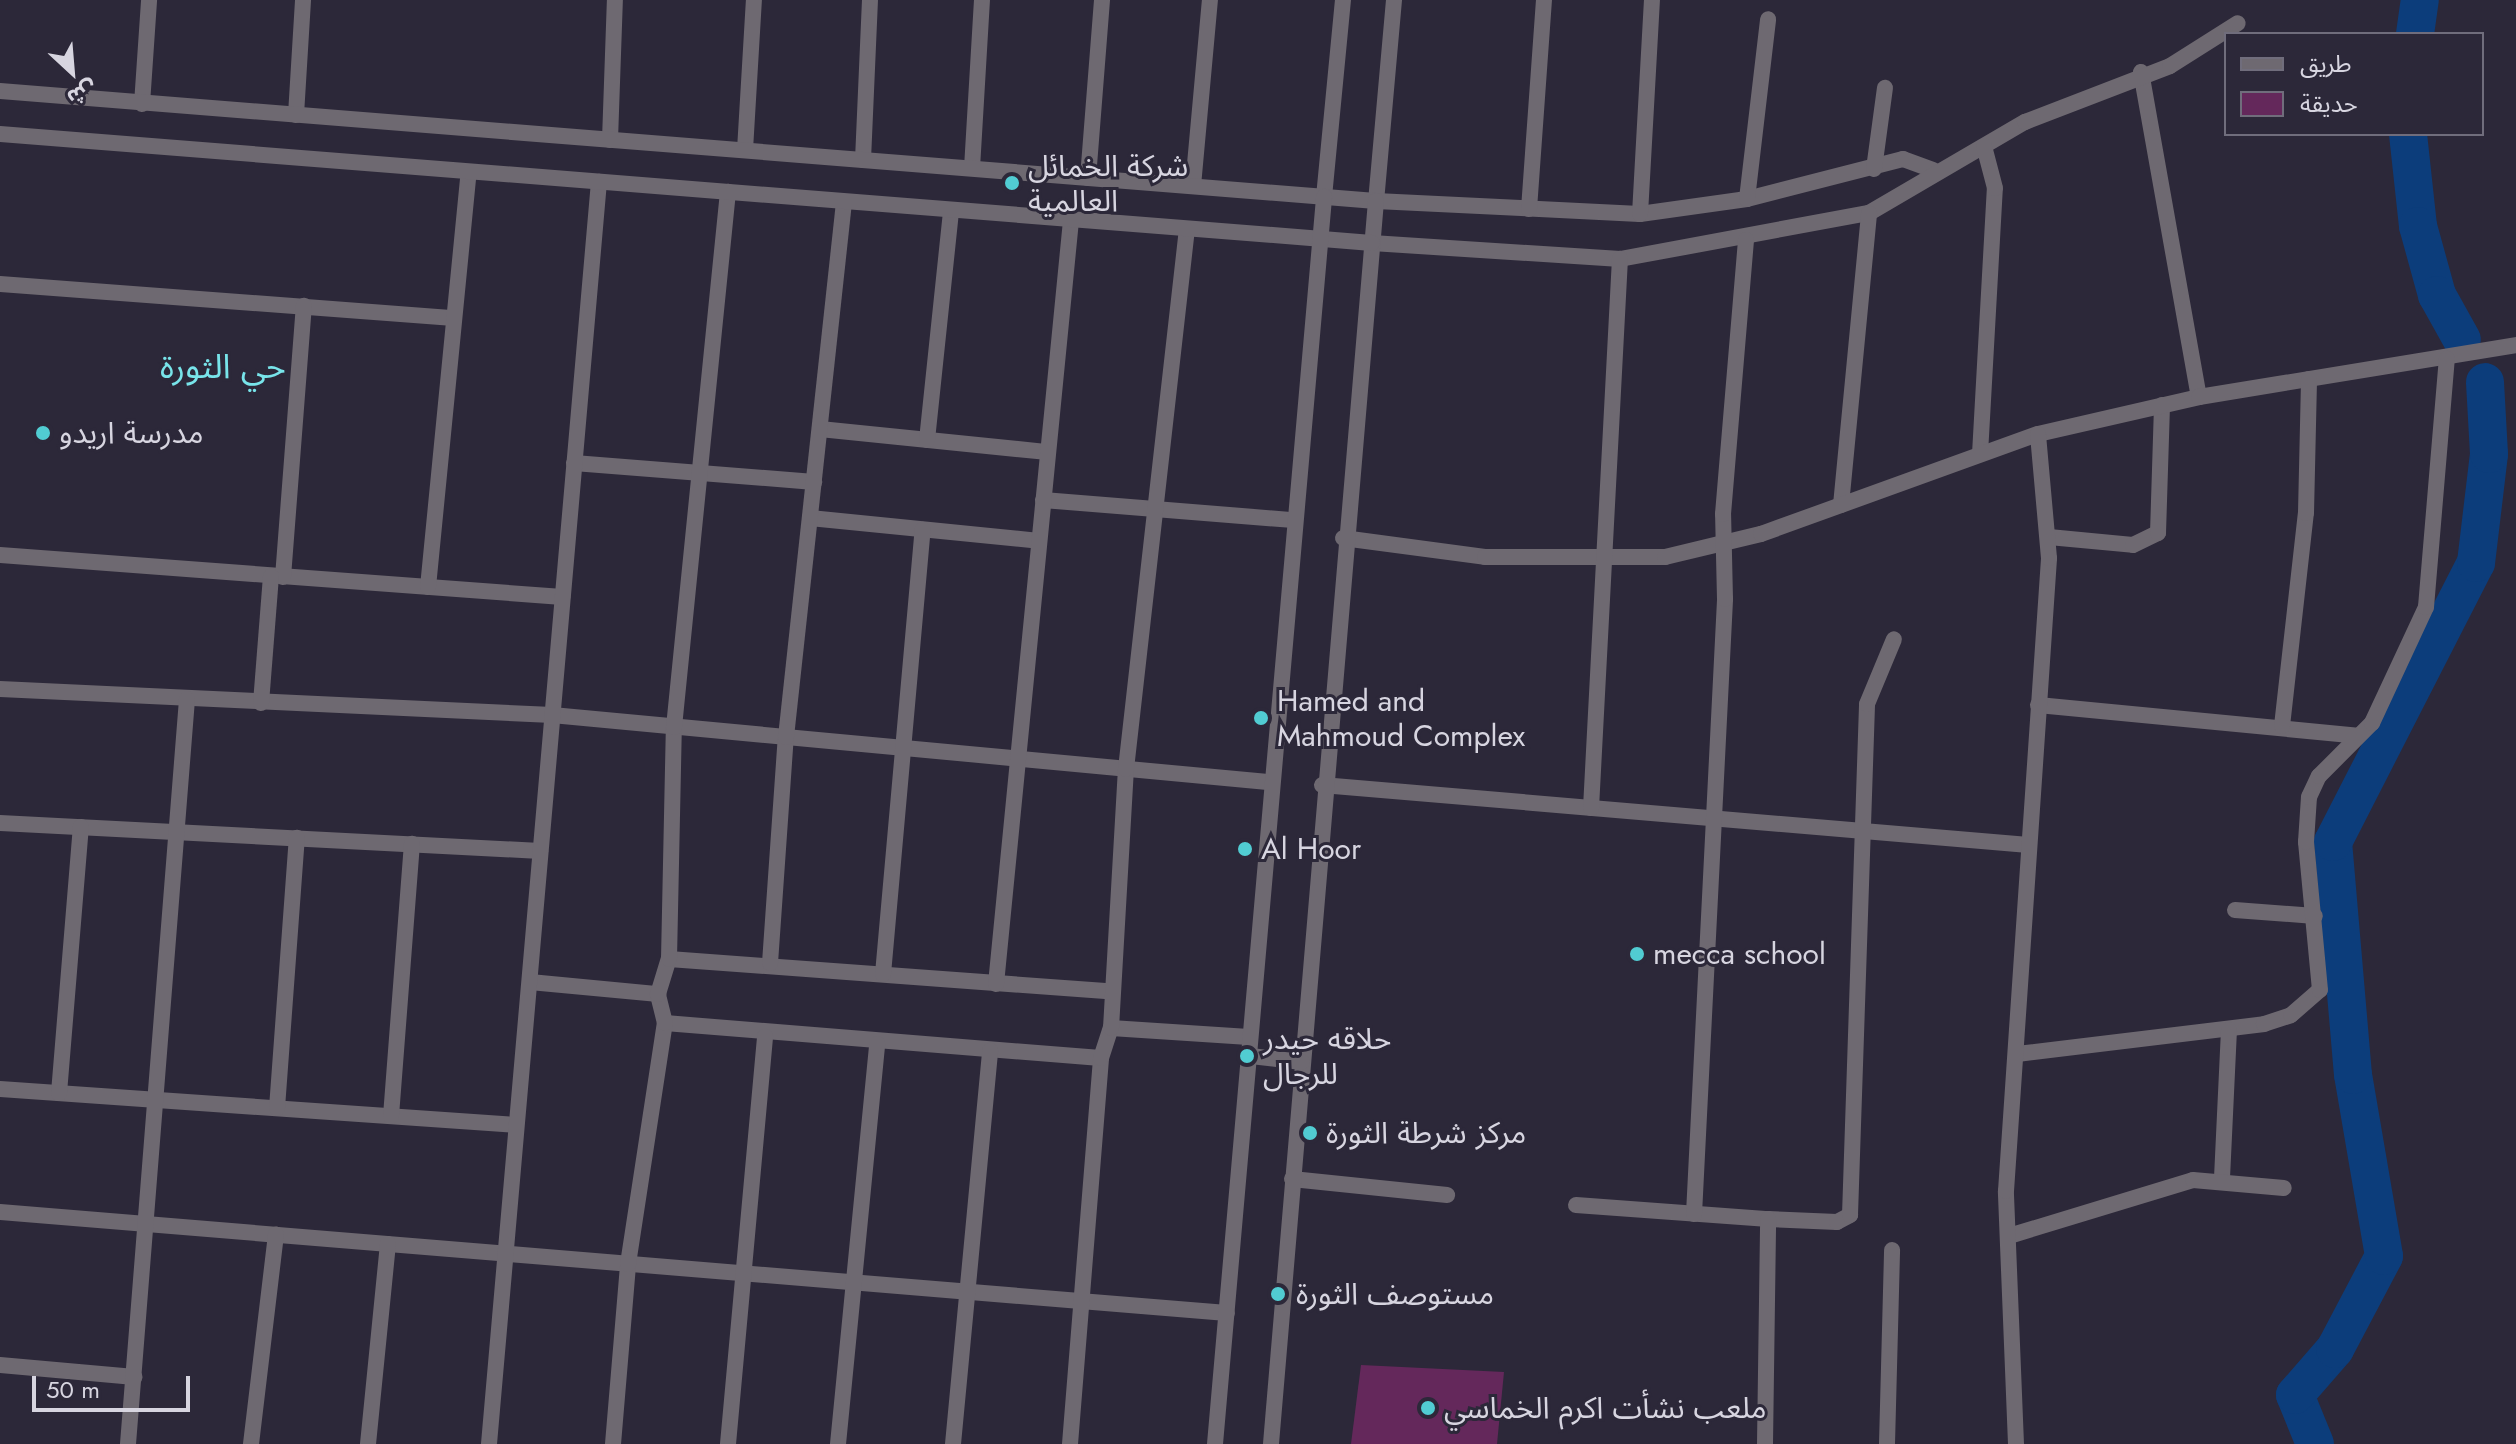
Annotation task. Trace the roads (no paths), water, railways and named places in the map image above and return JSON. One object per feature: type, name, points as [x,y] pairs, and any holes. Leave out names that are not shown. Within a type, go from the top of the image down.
[{"type":"street","points":[[142,104],[149,0]]},
{"type":"street","points":[[296,115],[303,0]]},
{"type":"street","points":[[610,140],[615,0]]},
{"type":"street","points":[[745,150],[754,0]]},
{"type":"street","points":[[863,160],[870,0]]},
{"type":"street","points":[[972,168],[982,0]]},
{"type":"street","points":[[1088,178],[1102,0]]},
{"type":"street","points":[[1193,186],[1210,0]]},
{"type":"street","points":[[1215,1444],[1251,1056],[1249,1037],[1290,520],[1343,0]]},
{"type":"street","points":[[1271,1444],[1343,538],[1394,0]]},
{"type":"street","points":[[1529,209],[1544,0]]},
{"type":"street","points":[[1640,214],[1652,0]]},
{"type":"street","points":[[1747,199],[1768,19]]},
{"type":"street","points":[[0,134],[1320,240],[1620,259],[1746,240],[1869,213],[1917,190],[1933,170],[2141,72],[2170,66],[2238,23]]},
{"type":"street","points":[[2141,72],[2199,397]]},
{"type":"street","points":[[1874,169],[1885,88]]},
{"type":"street","points":[[0,91],[1376,201],[1640,214],[1747,199],[1874,169],[1903,159],[1933,170]]},
{"type":"street","points":[[1980,454],[1995,188],[1984,146]]},
{"type":"street","points":[[428,587],[469,172]]},
{"type":"street","points":[[489,1444],[599,182]]},
{"type":"street","points":[[613,1444],[628,1264],[665,1023],[658,994],[669,959],[674,727],[728,192]]},
{"type":"street","points":[[770,963],[786,737],[844,202]]},
{"type":"street","points":[[927,440],[951,210]]},
{"type":"street","points":[[1841,505],[1869,213]]},
{"type":"street","points":[[996,984],[1071,220]]},
{"type":"street","points":[[1070,1444],[1101,1058],[1111,1028],[1109,991],[1126,769],[1187,229]]},
{"type":"street","points":[[1694,1214],[1723,544],[1746,240]]},
{"type":"street","points":[[1591,808],[1607,560],[1620,259]]},
{"type":"street","points":[[0,284],[454,318]]},
{"type":"street","points":[[261,703],[304,306]]},
{"type":"street","points":[[1343,538],[1485,557],[1607,560],[1723,544],[2038,434],[2199,397],[2447,359],[2516,345]]},
{"type":"street","points":[[2017,1054],[2229,1030],[2291,1015],[2320,990],[2309,797],[2319,776],[2358,736],[2410,655],[2426,607],[2447,359]]},
{"type":"street","points":[[2282,726],[2306,513],[2309,379]]},
{"type":"street","points":[[2049,537],[2133,545],[2158,533],[2162,405]]},
{"type":"street","points":[[820,429],[1048,452]]},
{"type":"street","points":[[2016,1444],[2009,1236],[2028,845],[2049,537],[2038,434]]},
{"type":"street","points":[[574,463],[814,482]]},
{"type":"street","points":[[1043,500],[1290,520]]},
{"type":"street","points":[[810,518],[1039,541]]},
{"type":"street","points":[[883,974],[923,530]]},
{"type":"street","points":[[0,555],[562,597]]},
{"type":"street","points":[[1576,1205],[1837,1222],[1852,1208],[1867,704],[1894,639]]},
{"type":"street","points":[[0,689],[552,715],[1268,782]]},
{"type":"street","points":[[128,1444],[150,1224],[156,1100],[187,699]]},
{"type":"street","points":[[2038,705],[2282,726],[2358,736]]},
{"type":"street","points":[[1322,785],[1863,834],[2028,845]]},
{"type":"street","points":[[0,823],[540,851]]},
{"type":"street","points":[[59,1093],[81,827]]},
{"type":"street","points":[[277,1108],[297,838]]},
{"type":"street","points":[[391,1116],[412,844]]},
{"type":"street","points":[[2235,910],[2315,916]]},
{"type":"street","points":[[669,959],[770,963],[1109,991]]},
{"type":"street","points":[[530,982],[658,994]]},
{"type":"street","points":[[665,1023],[765,1037],[1101,1058]]},
{"type":"street","points":[[1111,1028],[1249,1037]]},
{"type":"street","points":[[2222,1178],[2229,1030]]},
{"type":"street","points":[[728,1444],[765,1037]]},
{"type":"street","points":[[838,1444],[877,1044]]},
{"type":"street","points":[[953,1444],[990,1051]]},
{"type":"street","points":[[1251,1056],[1302,1062]]},
{"type":"street","points":[[0,1089],[516,1125]]},
{"type":"street","points":[[2009,1236],[2193,1180],[2222,1178],[2284,1188]]},
{"type":"street","points":[[1292,1179],[1447,1195]]},
{"type":"street","points":[[0,1212],[1227,1313]]},
{"type":"street","points":[[1765,1444],[1768,1219]]},
{"type":"street","points":[[251,1444],[276,1234]]},
{"type":"street","points":[[368,1444],[388,1244]]},
{"type":"street","points":[[1887,1444],[1892,1250]]},
{"type":"street","points":[[0,1365],[134,1377]]},
{"type":"waterway","points":[[2415,32],[2420,0]]},
{"type":"waterway","points":[[2408,136],[2418,226],[2437,295],[2462,340]]},
{"type":"waterway","points":[[2315,1444],[2295,1395],[2335,1349],[2384,1256],[2353,1075],[2333,842],[2476,563],[2489,454],[2485,382]]},
{"type":"place","name":"شركة الخمائل العالمية","points":[[1012,183]]},
{"type":"place","name":"مدرسة اريدو","points":[[43,433]]},
{"type":"place","name":"Hamed and Mahmoud Complex","points":[[1261,718]]},
{"type":"place","name":"Al Hoor","points":[[1245,849]]},
{"type":"place","name":"mecca school","points":[[1637,954]]},
{"type":"place","name":"حلاقه حيدر للرجال","points":[[1247,1056]]},
{"type":"place","name":"مركز شرطة الثورة","points":[[1310,1133]]},
{"type":"place","name":"مستوصف الثورة","points":[[1278,1294]]},
{"type":"place","name":"ملعب نشأت اكرم الخماسي","points":[[1428,1408]]},
{"type":"district","name":"حي الثورة","points":[[223,367]]}]
